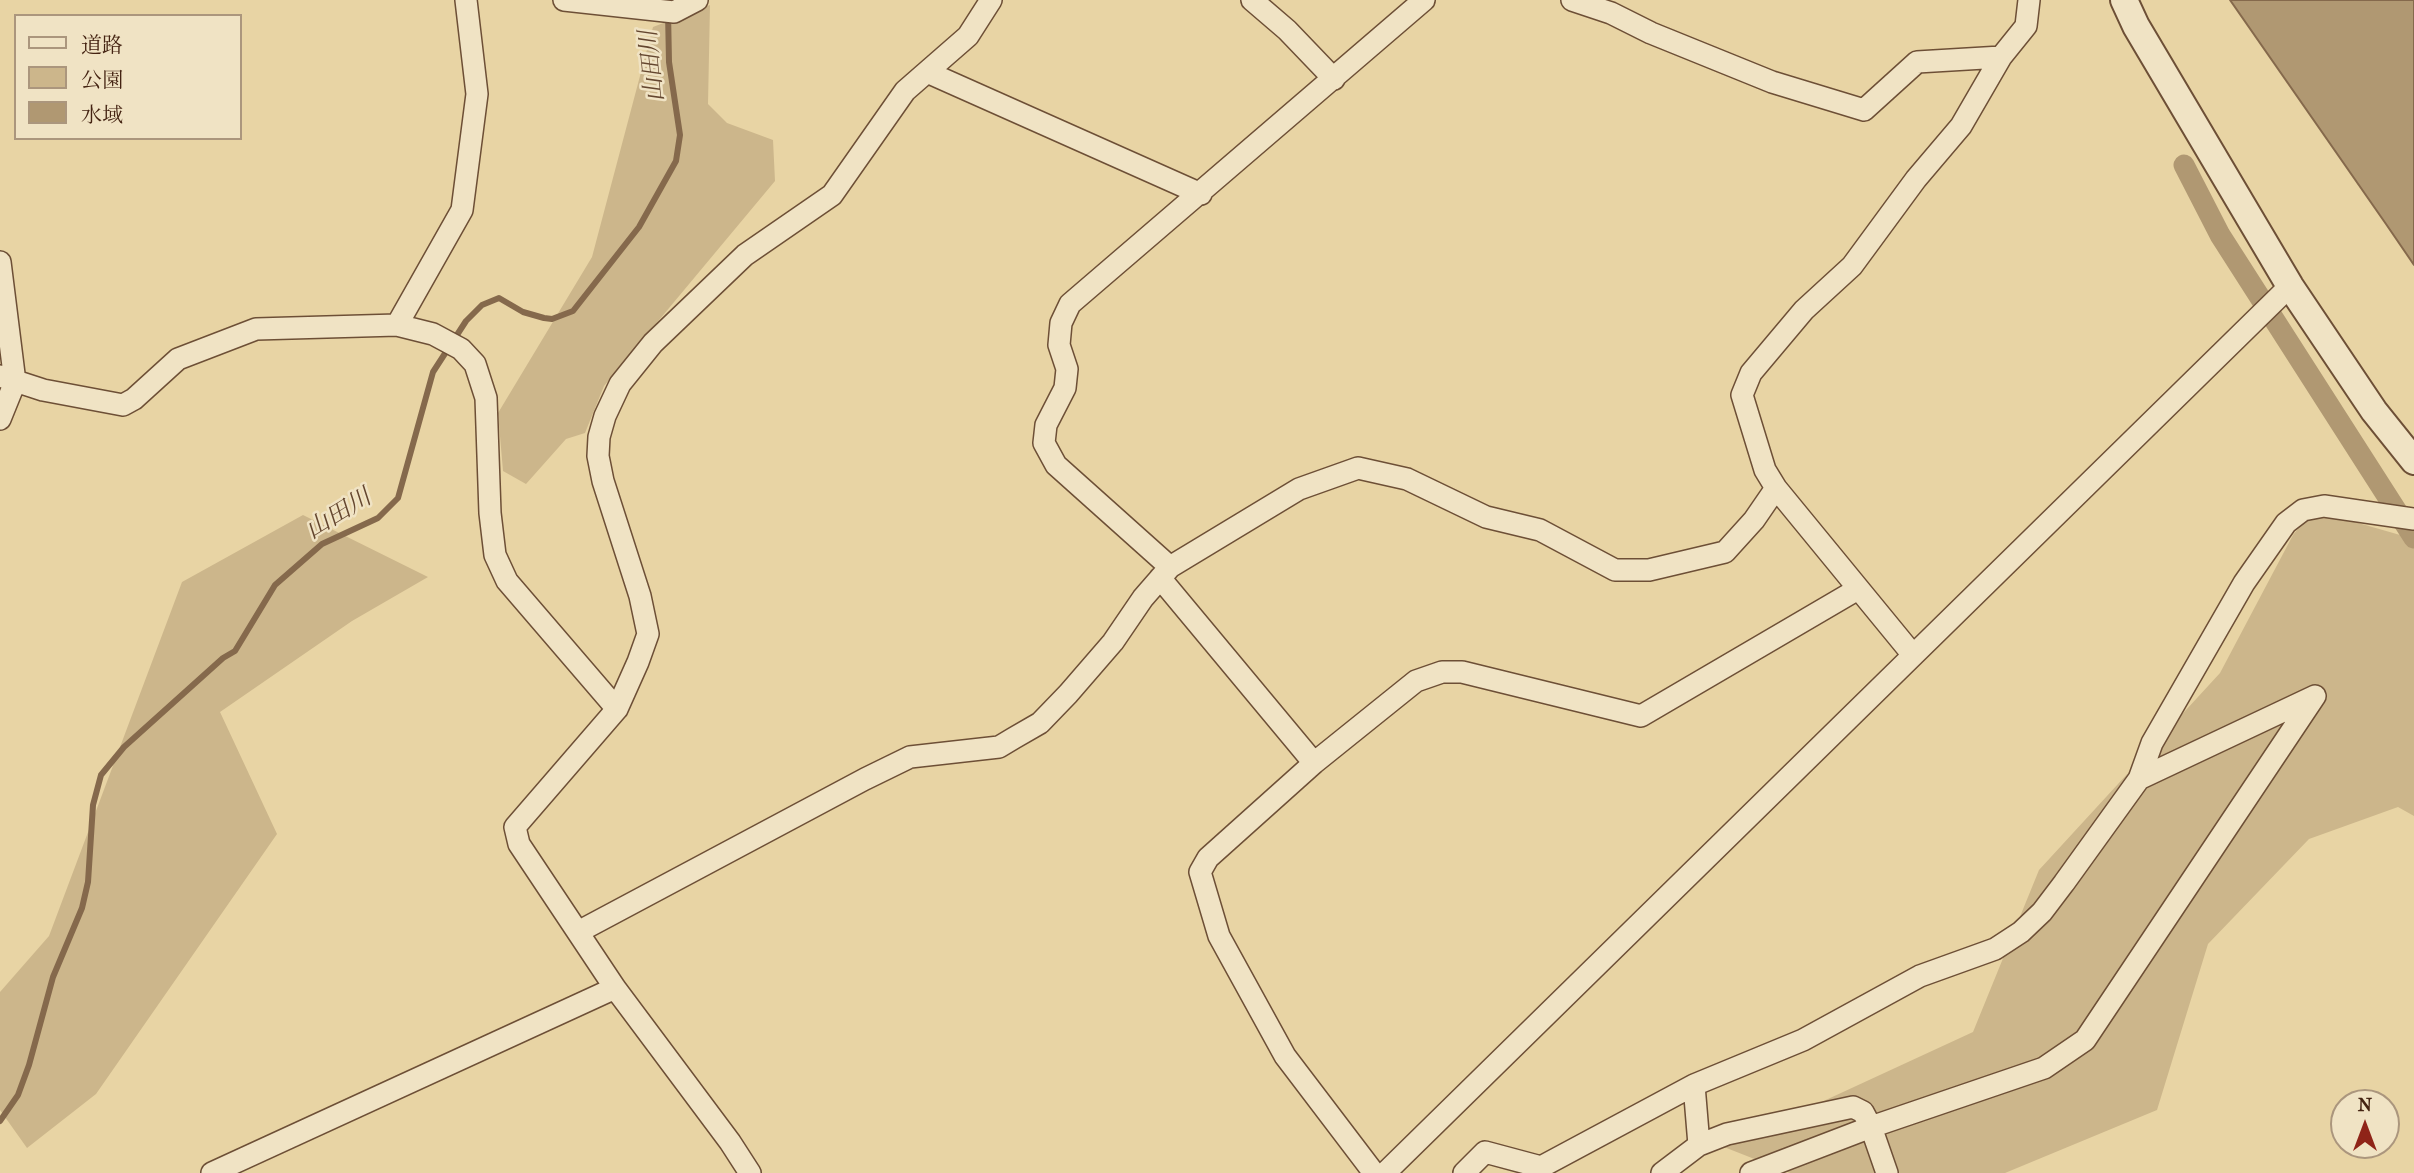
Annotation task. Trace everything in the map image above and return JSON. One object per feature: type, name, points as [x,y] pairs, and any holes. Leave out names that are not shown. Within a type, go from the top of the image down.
[{"type":"street","points":[[397,325],[462,211],[477,94],[466,0]]},
{"type":"street","points":[[564,0],[674,12],[697,0]]},
{"type":"street","points":[[750,1173],[730,1142],[615,988],[519,844],[515,827],[617,709],[648,634],[640,597],[603,481],[598,456],[599,437],[620,384],[653,343],[745,255],[832,195],[905,91],[968,36],[991,0]]},
{"type":"street","points":[[1252,0],[1287,30],[1334,79]]},
{"type":"street","points":[[1314,763],[1165,573],[1056,465],[1044,443],[1045,425],[1065,388],[1067,369],[1059,345],[1061,323],[1070,304],[1424,0]]},
{"type":"street","points":[[1572,0],[1611,13],[1651,33],[1772,82],[1864,110],[1917,62],[2001,57]]},
{"type":"street","points":[[1913,655],[1776,488],[1765,470],[1742,395],[1751,373],[1804,310],[1852,266],[1916,179],[1961,125],[2001,57],[2025,26],[2029,0]]},
{"type":"street","points":[[2124,0],[2136,26],[2290,286],[2374,411],[2414,461]]},
{"type":"street","points":[[927,72],[1200,194]]},
{"type":"street","points":[[0,262],[8,379],[0,419]]},
{"type":"street","points":[[1385,1173],[2290,286]]},
{"type":"street","points":[[8,379],[43,390],[123,405],[134,399],[178,359],[256,329],[397,325],[433,334],[461,349],[474,364],[486,398],[490,513],[495,555],[507,581],[617,709]]},
{"type":"street","points":[[578,932],[911,757],[999,747],[1040,723],[1069,694],[1113,642],[1143,598],[1165,573],[1299,489],[1357,468],[1407,479],[1486,517],[1540,530],[1615,570],[1649,570],[1725,552],[1754,520],[1776,488]]},
{"type":"street","points":[[1464,1173],[1485,1152],[1541,1167],[1693,1084],[1803,1040],[1920,976],[1995,949],[2021,932],[2042,912],[2139,779],[2152,743],[2244,583],[2286,523],[2303,510],[2324,506],[2414,519]]},
{"type":"street","points":[[1374,1173],[1285,1056],[1219,936],[1200,872],[1208,858],[1314,763],[1416,681],[1441,672],[1462,672],[1641,716],[1858,589]]},
{"type":"street","points":[[1751,1173],[1871,1127],[2044,1068],[2085,1040],[2315,696],[2139,779]]},
{"type":"street","points":[[212,1173],[615,988]]},
{"type":"street","points":[[1693,1084],[1699,1145]]},
{"type":"street","points":[[1662,1173],[1699,1145],[1727,1134],[1853,1107],[1863,1112],[1871,1127],[1886,1173]]},
{"type":"green space","points":[[710,5],[708,104],[727,123],[773,140],[775,181],[604,386],[585,433],[566,439],[526,484],[503,471],[498,413],[592,257],[653,27]]},
{"type":"green space","points":[[303,515],[428,577],[352,621],[220,712],[277,834],[96,1094],[27,1148],[0,1110],[0,992],[49,936],[182,582]]},
{"type":"green space","points":[[2334,516],[2414,539],[2414,816],[2398,807],[2309,839],[2208,944],[2157,1110],[2005,1173],[1790,1173],[1724,1147],[1973,1032],[2039,870],[2220,673],[2293,535],[2307,517]]},
{"type":"water","points":[[2230,0],[2414,0],[2414,265],[2386,224]]},
{"type":"waterway","name":"山田川","points":[[0,1121],[18,1095],[53,977],[82,908],[88,882],[93,805],[101,775],[124,747],[223,658],[235,651],[275,585],[322,544],[378,518],[398,498],[433,372],[466,321],[482,305],[499,298],[523,312],[544,318],[552,319],[573,311],[639,227],[676,161],[680,135],[669,62],[668,12],[665,0]]},
{"type":"waterway","points":[[2184,165],[2220,235],[2414,538]]}]
